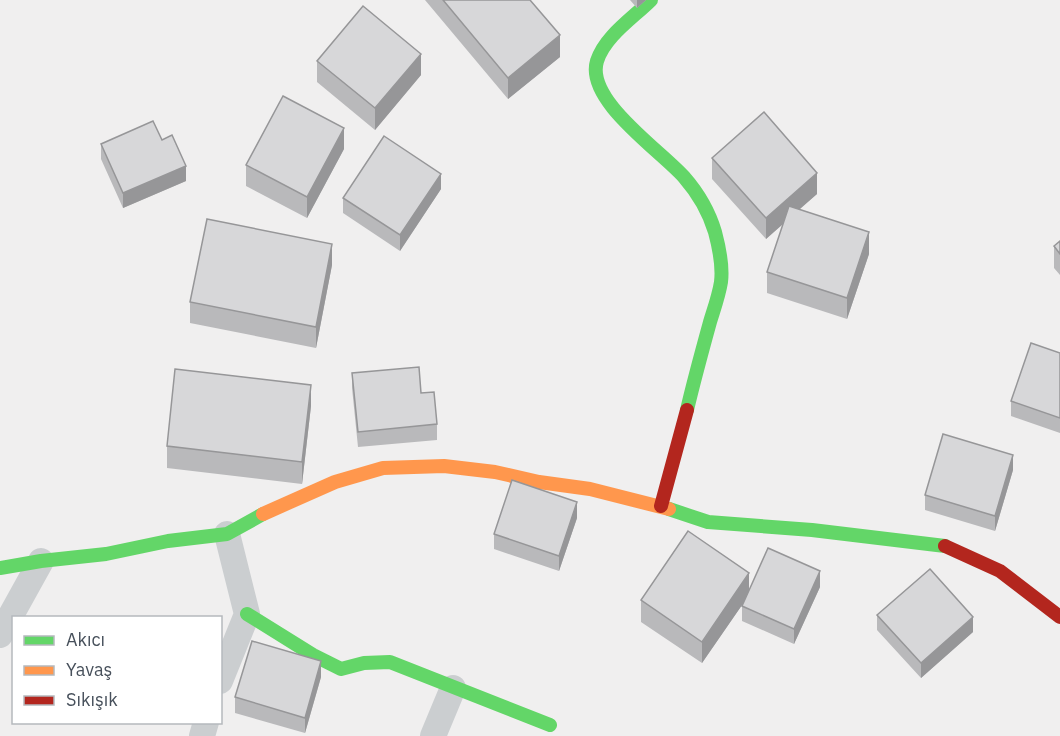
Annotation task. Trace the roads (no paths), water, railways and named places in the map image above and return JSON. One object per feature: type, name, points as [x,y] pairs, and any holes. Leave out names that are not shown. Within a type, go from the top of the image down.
[{"type":"street","points":[[651,0],[609,41],[598,57],[596,81],[630,126],[694,190],[710,218],[721,252],[722,281],[661,506]]},
{"type":"street","points":[[0,568],[106,554],[168,541],[227,534],[252,519],[335,482],[383,468],[444,466],[495,472],[539,482],[590,489],[661,506],[708,522],[812,530],[949,546],[1000,571],[1060,617]]},
{"type":"street","points":[[222,676],[247,614],[227,534]]},
{"type":"street","points":[[0,635],[41,561]]},
{"type":"street","points":[[247,614],[313,655],[341,669],[364,663],[390,662],[550,725]]},
{"type":"street","points":[[433,736],[453,688]]}]
